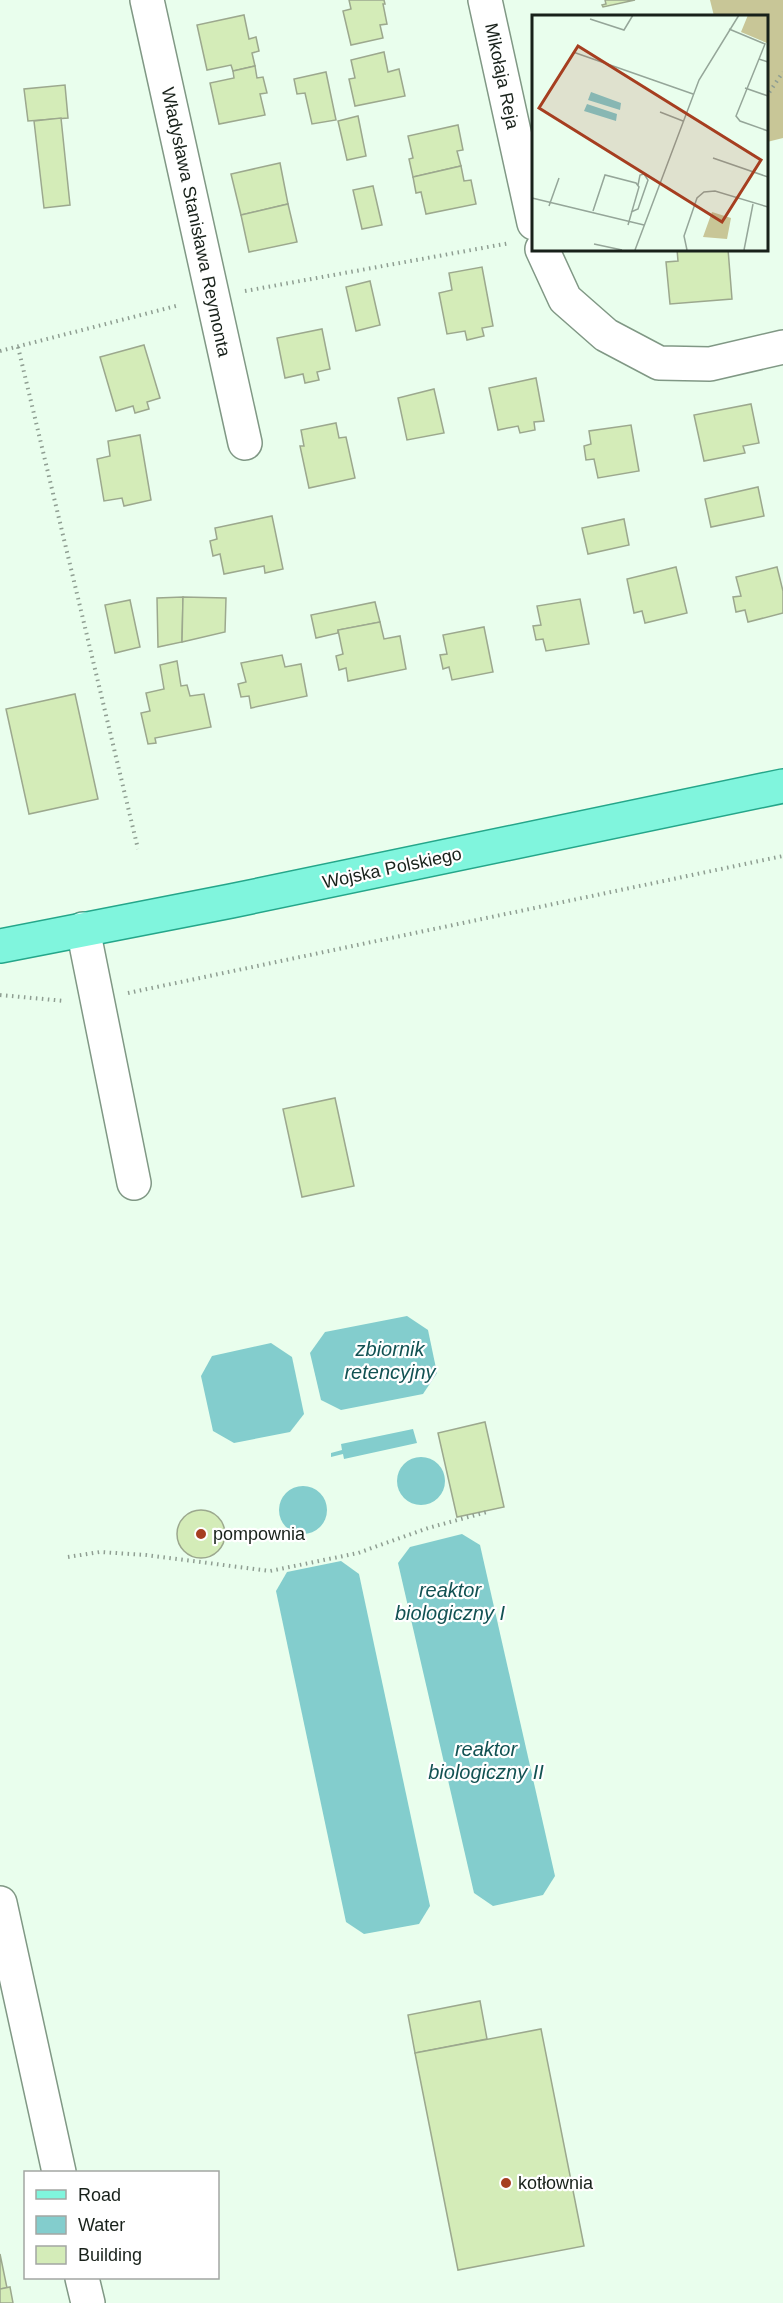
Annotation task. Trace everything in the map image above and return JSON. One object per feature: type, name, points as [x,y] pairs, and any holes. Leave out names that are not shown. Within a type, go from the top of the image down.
[{"type":"main road","name":"Wojska Polskiego","points":[[0,946],[231,901],[783,786]]},
{"type":"street","name":"Władysława Stanisława Reymonta","points":[[147,0],[245,443]]},
{"type":"street","name":"Mikołaja Reja","points":[[485,0],[529,238]]},
{"type":"street","name":"Mikołaja Reja","points":[[536,250],[565,299],[606,335],[659,363],[710,364],[783,347]]},
{"type":"street","points":[[83,929],[134,1183]]},
{"type":"street","points":[[0,1902],[59,2171]]},
{"type":"street","points":[[82,2279],[87,2303]]},
{"type":"path","points":[[768,94],[783,72]]},
{"type":"path","points":[[0,351],[213,297],[529,238]]},
{"type":"path","points":[[18,347],[138,849]]},
{"type":"path","points":[[0,995],[84,1003],[783,856]]},
{"type":"path","points":[[68,1557],[100,1552],[123,1553],[270,1571],[358,1553],[428,1528],[487,1512]]},
{"type":"shaded area","points":[[710,0],[783,0],[783,138],[768,142],[768,15],[714,15]]},
{"type":"water","name":"zbiornik retencyjny","points":[[407,1316],[428,1330],[437,1373],[423,1394],[341,1410],[321,1400],[310,1353],[325,1332]]},
{"type":"water","points":[[271,1343],[292,1357],[304,1414],[290,1432],[234,1443],[213,1431],[201,1376],[212,1356]]},
{"type":"water","points":[[413,1429],[417,1443],[344,1459],[343,1454],[331,1457],[331,1453],[342,1450],[341,1444]]},
{"type":"water","points":[[421,1457],[438,1464],[445,1481],[438,1498],[421,1505],[404,1498],[397,1481],[404,1464]]},
{"type":"water","points":[[303,1486],[320,1493],[327,1510],[320,1527],[303,1534],[286,1527],[279,1510],[286,1493]]},
{"type":"water","points":[[462,1534],[480,1545],[555,1876],[543,1895],[493,1906],[474,1893],[398,1563],[410,1547]]},
{"type":"water","points":[[341,1561],[359,1574],[430,1906],[419,1924],[364,1934],[346,1922],[276,1591],[287,1572]]},
{"type":"building","points":[[349,0],[384,0],[387,24],[380,25],[383,38],[351,45],[343,11],[351,9]]},
{"type":"building","points":[[605,0],[635,0],[603,7],[602,5],[606,4]]},
{"type":"building","points":[[244,15],[249,39],[256,37],[259,51],[252,53],[255,66],[233,71],[231,65],[207,70],[197,25]]},
{"type":"building","points":[[384,52],[388,72],[399,69],[405,96],[355,106],[349,79],[355,78],[351,60]]},
{"type":"building","points":[[255,66],[257,78],[263,77],[267,93],[260,94],[265,115],[219,124],[210,83],[234,78],[233,71]]},
{"type":"building","points":[[326,72],[336,120],[312,124],[305,93],[297,94],[294,79]]},
{"type":"building","points":[[65,85],[68,118],[28,121],[24,89]]},
{"type":"building","points":[[358,116],[366,156],[347,160],[338,121]]},
{"type":"building","points":[[61,118],[70,205],[44,208],[34,121]]},
{"type":"building","points":[[458,125],[463,150],[457,151],[461,166],[413,177],[409,159],[413,158],[408,136]]},
{"type":"building","points":[[280,163],[288,204],[241,215],[231,174]]},
{"type":"building","points":[[461,166],[464,181],[471,180],[476,204],[426,214],[421,192],[416,193],[413,177]]},
{"type":"building","points":[[373,186],[382,225],[362,229],[353,190]]},
{"type":"building","points":[[288,204],[297,242],[249,252],[241,215]]},
{"type":"building","points":[[677,250],[728,250],[732,299],[670,304],[666,262],[678,261]]},
{"type":"building","points":[[482,267],[493,326],[482,328],[484,336],[467,340],[465,331],[447,334],[439,293],[452,290],[449,273]]},
{"type":"building","points":[[370,281],[380,325],[356,331],[346,287]]},
{"type":"building","points":[[322,329],[330,369],[317,372],[319,380],[305,383],[303,374],[285,378],[277,338]]},
{"type":"building","points":[[144,345],[160,398],[147,402],[149,409],[135,413],[133,406],[116,411],[100,357]]},
{"type":"building","points":[[536,378],[544,421],[534,422],[535,430],[520,433],[518,426],[498,430],[489,388]]},
{"type":"building","points":[[434,389],[444,433],[407,440],[398,398]]},
{"type":"building","points":[[751,404],[759,443],[743,446],[745,453],[704,461],[694,415]]},
{"type":"building","points":[[336,423],[339,438],[346,437],[355,478],[309,488],[300,446],[304,446],[301,430]]},
{"type":"building","points":[[631,425],[639,471],[598,478],[594,459],[586,460],[584,446],[591,444],[589,431]]},
{"type":"building","points":[[140,435],[151,500],[124,506],[122,498],[104,501],[97,459],[110,456],[108,441]]},
{"type":"building","points":[[758,487],[764,516],[711,527],[705,499]]},
{"type":"building","points":[[272,516],[283,569],[265,573],[264,566],[224,574],[220,554],[213,556],[210,541],[217,539],[215,528]]},
{"type":"building","points":[[624,519],[629,545],[588,554],[582,528]]},
{"type":"building","points":[[676,567],[687,613],[645,623],[642,611],[634,613],[627,579]]},
{"type":"building","points":[[777,567],[783,591],[783,613],[748,622],[745,610],[736,612],[733,597],[741,596],[736,577]]},
{"type":"building","points":[[183,597],[182,642],[158,647],[157,598]]},
{"type":"building","points":[[183,597],[226,598],[225,632],[182,642]]},
{"type":"building","points":[[580,599],[589,644],[546,651],[543,639],[536,640],[533,626],[541,625],[537,606]]},
{"type":"building","points":[[130,600],[140,647],[115,653],[105,605]]},
{"type":"building","points":[[375,602],[380,622],[338,630],[338,633],[316,638],[311,615]]},
{"type":"building","points":[[380,622],[384,639],[400,636],[406,669],[348,681],[346,668],[339,670],[336,656],[343,654],[338,630]]},
{"type":"building","points":[[484,627],[493,672],[452,680],[449,667],[443,669],[440,655],[447,654],[443,635]]},
{"type":"building","points":[[282,655],[285,667],[301,664],[307,696],[251,708],[249,696],[241,697],[238,684],[246,682],[241,663]]},
{"type":"building","points":[[177,661],[181,686],[187,685],[190,696],[204,694],[211,727],[155,738],[156,743],[148,744],[141,713],[150,711],[146,693],[164,689],[160,665]]},
{"type":"building","points":[[75,694],[98,799],[29,814],[6,709]]},
{"type":"building","points":[[335,1098],[354,1186],[302,1197],[283,1109]]},
{"type":"building","points":[[485,1422],[504,1507],[457,1517],[438,1433]]},
{"type":"building","name":"pompownia","points":[[196,1510],[206,1510],[218,1517],[225,1529],[225,1539],[218,1551],[206,1558],[196,1558],[181,1547],[177,1539],[177,1529],[188,1514]]},
{"type":"building","points":[[480,2001],[487,2039],[415,2053],[408,2015]]},
{"type":"building","name":"kotłownia","points":[[541,2029],[584,2246],[458,2270],[415,2053]]},
{"type":"building","points":[[0,2254],[7,2288],[0,2289]]},
{"type":"building","points":[[10,2287],[13,2303],[0,2303],[0,2289]]},
{"type":"place","name":"pompownia","points":[[201,1534]]},
{"type":"place","name":"kotłownia","points":[[506,2183]]},
{"type":"water label","name":"reaktor biologiczny I","points":[[450,1602]]},
{"type":"water label","name":"reaktor biologiczny II","points":[[486,1760]]}]
